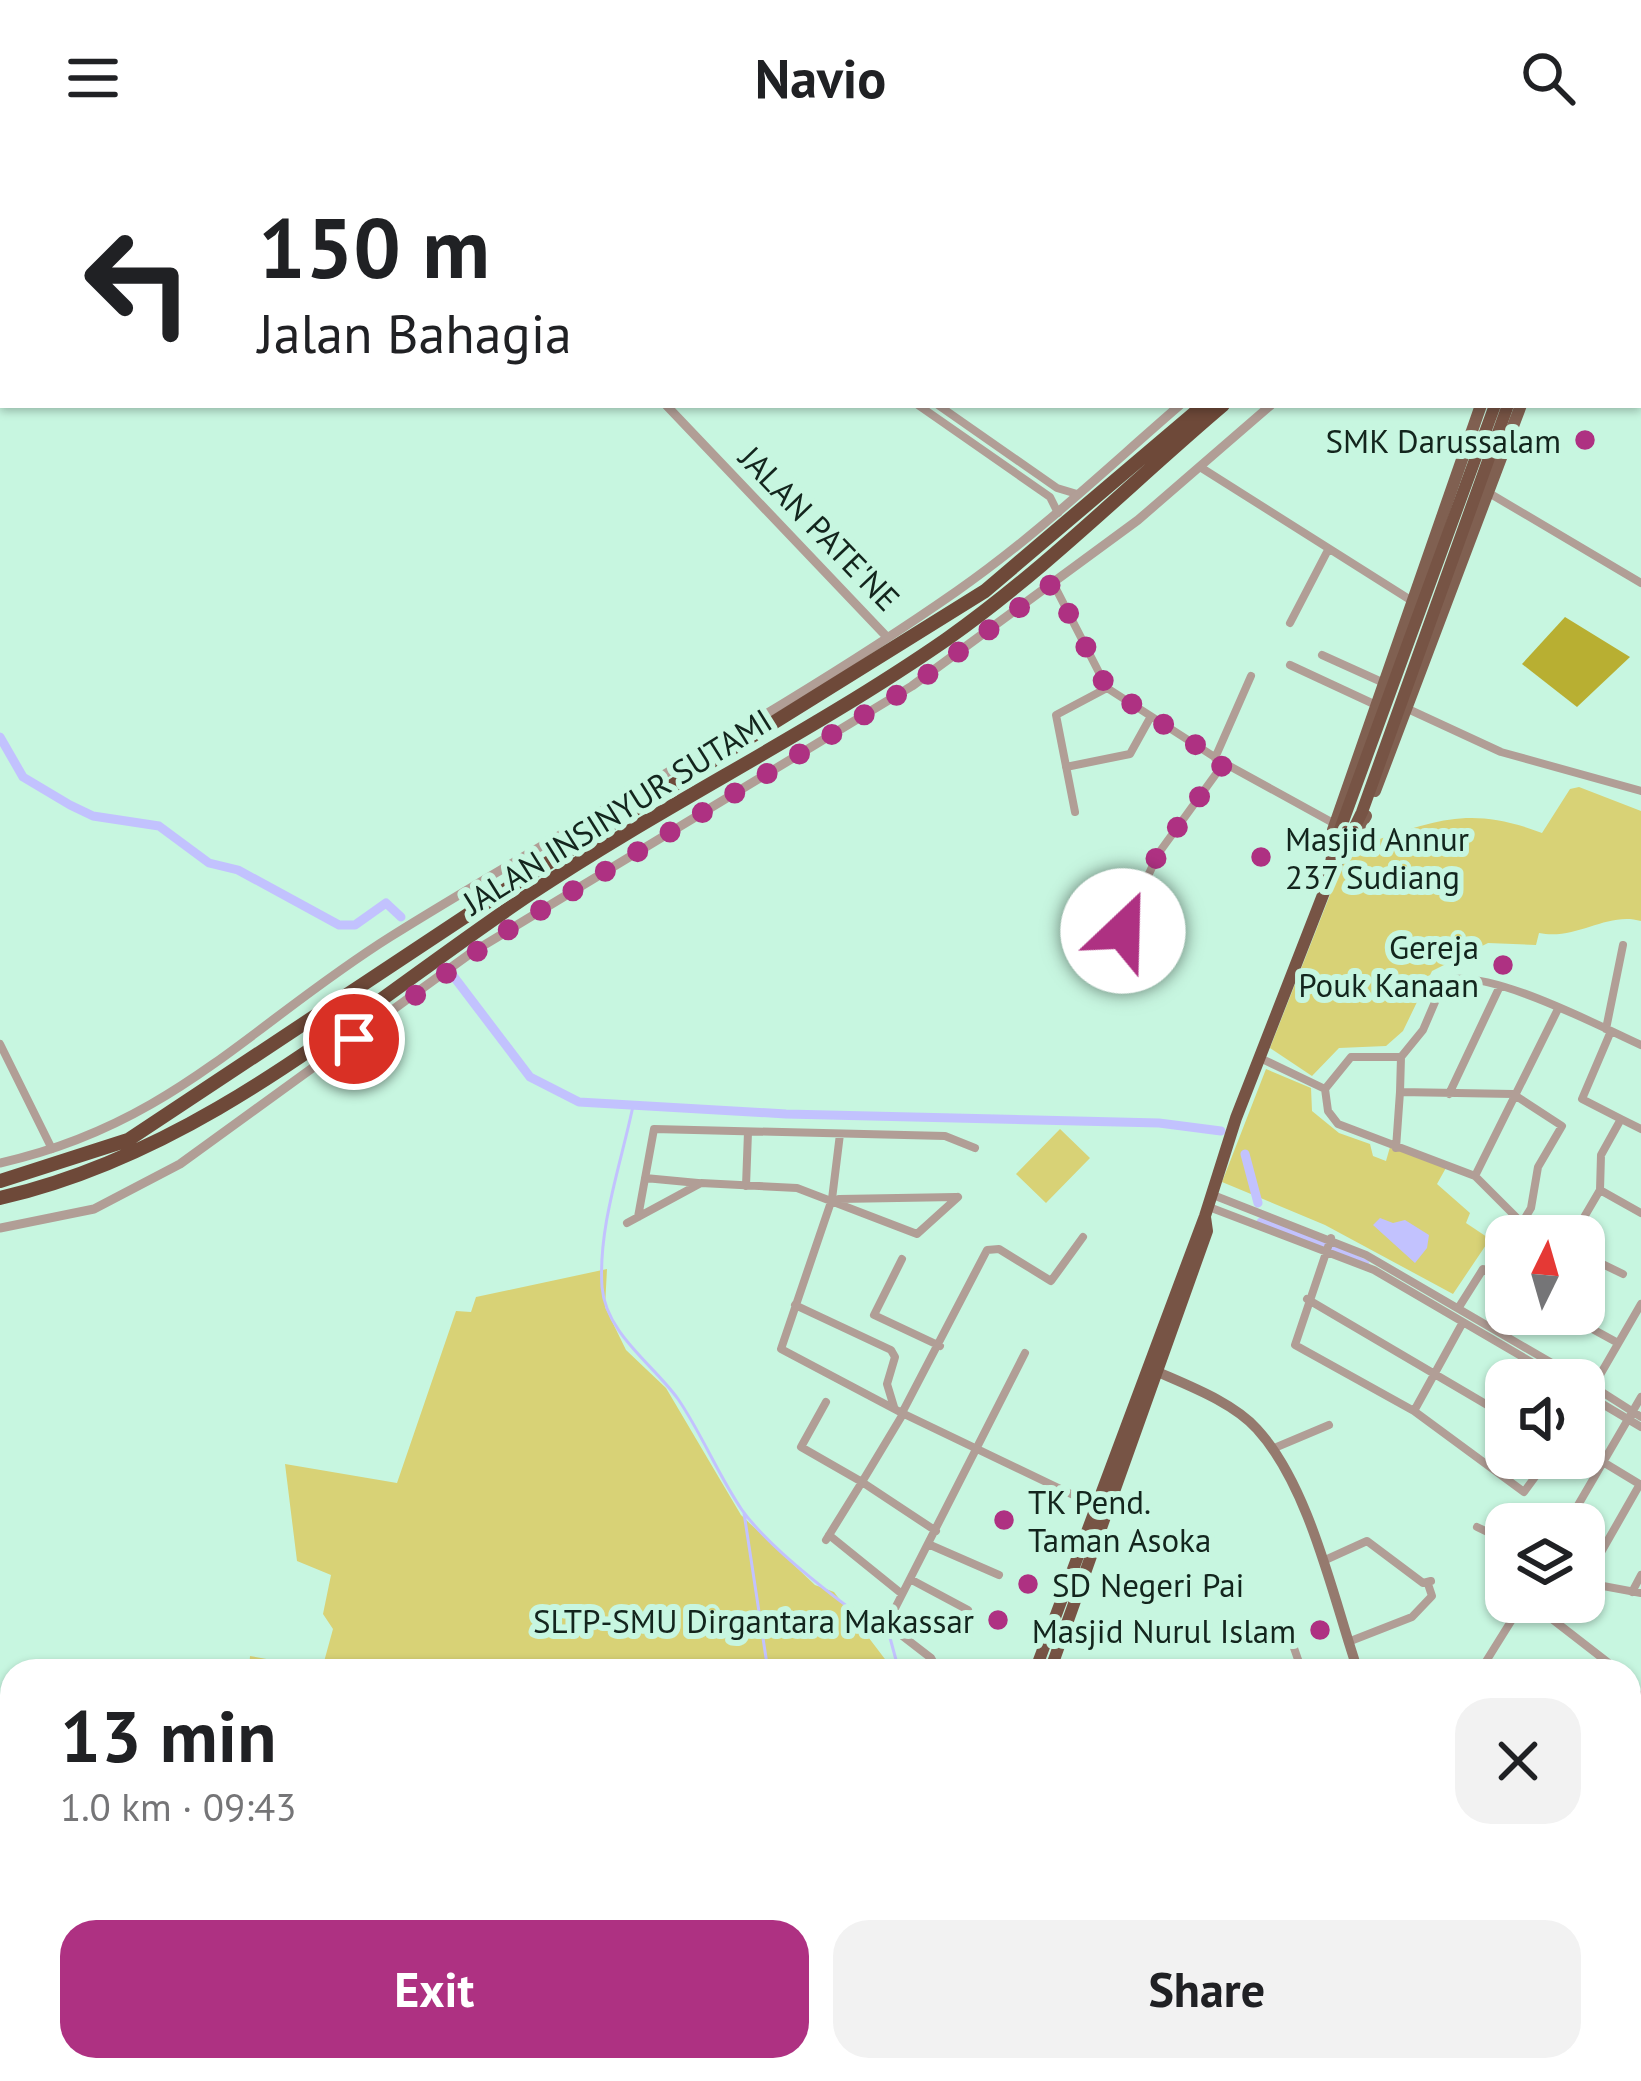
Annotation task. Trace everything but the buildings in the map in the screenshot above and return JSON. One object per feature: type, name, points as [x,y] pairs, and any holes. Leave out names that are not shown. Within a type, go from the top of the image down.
[{"type":"highway","name":"JALAN INSINYUR SUTAMI","points":[[0,1181],[128,1140],[516,884],[985,591],[1200,408]]},
{"type":"highway","name":"JALAN INSINYUR SUTAMI","points":[[0,1198],[104,1166],[246,1096],[558,875],[944,641],[1051,557],[1220,408]]},
{"type":"highway","points":[[1054,1659],[1208,1206],[1267,1061],[1494,408]]},
{"type":"highway","points":[[1340,848],[1507,408]]},
{"type":"highway","points":[[1039,1659],[1153,1370]]},
{"type":"main road","points":[[1480,408],[1335,824],[1340,848],[1356,840],[1520,408]]},
{"type":"main road","points":[[1153,1370],[1234,1411],[1272,1449],[1323,1561],[1354,1659]]},
{"type":"street","name":"JALAN PATE'NE","points":[[669,408],[886,636]]},
{"type":"street","points":[[922,408],[1050,497],[1058,513]]},
{"type":"street","points":[[942,408],[1057,488],[1078,495]]},
{"type":"street","points":[[0,1163],[106,1132],[176,1092],[384,941],[958,590],[1058,513],[1177,408]]},
{"type":"street","points":[[0,1228],[94,1209],[157,1178],[471,953],[912,686],[1053,583],[1268,408]]},
{"type":"street","points":[[1200,466],[1412,602]]},
{"type":"street","points":[[1050,497],[1057,488]]},
{"type":"street","points":[[1489,493],[1641,583]]},
{"type":"street","points":[[1290,623],[1328,550]]},
{"type":"street","points":[[1053,583],[1107,688],[1220,760],[1335,824]]},
{"type":"street","points":[[1322,655],[1384,683]]},
{"type":"street","points":[[1290,665],[1376,705]]},
{"type":"street","points":[[1123,931],[1158,854],[1220,760],[1251,676]]},
{"type":"street","points":[[1075,812],[1057,713],[1107,688]]},
{"type":"street","points":[[1408,709],[1501,752],[1641,791]]},
{"type":"street","points":[[1066,767],[1130,754],[1150,718]]},
{"type":"street","points":[[1623,945],[1608,1030],[1582,1099],[1641,1129]]},
{"type":"street","points":[[1396,1148],[1401,1057],[1423,1030],[1445,980],[1472,978],[1500,986],[1641,1046]]},
{"type":"street","points":[[1449,1094],[1500,986]]},
{"type":"street","points":[[1474,1176],[1557,1010]]},
{"type":"street","points":[[0,1044],[52,1150]]},
{"type":"street","points":[[1401,1057],[1351,1057],[1325,1089],[1328,1112],[1337,1123],[1474,1176],[1514,1215]]},
{"type":"street","points":[[1267,1061],[1325,1089]]},
{"type":"street","points":[[1400,1092],[1513,1094],[1563,1130],[1538,1167],[1527,1215]]},
{"type":"street","points":[[1586,1215],[1600,1190],[1601,1155],[1621,1119]]},
{"type":"street","points":[[638,1217],[654,1129],[945,1136],[975,1148]]},
{"type":"street","points":[[746,1186],[748,1132]]},
{"type":"street","points":[[840,1133],[832,1199],[783,1354],[1098,1507]]},
{"type":"street","points":[[645,1178],[797,1188],[917,1234],[958,1197],[832,1199]]},
{"type":"street","points":[[628,1222],[700,1183]]},
{"type":"street","points":[[1600,1190],[1641,1213]]},
{"type":"street","points":[[1208,1206],[1331,1238],[1459,1308],[1539,1359]]},
{"type":"street","points":[[1208,1206],[1374,1270],[1526,1359]]},
{"type":"street","points":[[902,1594],[828,1538],[940,1346],[987,1250],[999,1249],[1051,1281],[1083,1237]]},
{"type":"street","points":[[1331,1238],[1292,1343],[1414,1411],[1485,1463]]},
{"type":"street","points":[[902,1259],[874,1315],[940,1346]]},
{"type":"street","points":[[1605,1265],[1623,1274]]},
{"type":"street","points":[[1459,1308],[1485,1270]]},
{"type":"street","points":[[1307,1299],[1485,1403]]},
{"type":"street","points":[[1605,1361],[1641,1304]]},
{"type":"street","points":[[795,1306],[890,1350],[894,1363],[887,1384],[900,1412]]},
{"type":"street","points":[[1414,1411],[1463,1322]]},
{"type":"street","points":[[1603,1335],[1618,1343]]},
{"type":"street","points":[[932,1659],[887,1625],[1025,1353]]},
{"type":"street","points":[[1605,1459],[1641,1397]]},
{"type":"street","points":[[1605,1399],[1634,1416],[1641,1427]]},
{"type":"street","points":[[826,1402],[801,1447],[936,1531]]},
{"type":"street","points":[[1272,1449],[1329,1425]]},
{"type":"street","points":[[1605,1463],[1641,1485],[1605,1548]]},
{"type":"street","points":[[1506,1479],[1524,1492],[1534,1479]]},
{"type":"street","points":[[1477,1527],[1485,1531]]},
{"type":"street","points":[[1323,1561],[1367,1541],[1430,1582],[1432,1596],[1423,1611],[1348,1642]]},
{"type":"street","points":[[928,1544],[999,1575]]},
{"type":"street","points":[[1605,1586],[1636,1592],[1641,1575]]},
{"type":"street","points":[[910,1579],[968,1610]]},
{"type":"street","points":[[1488,1659],[1512,1623]]},
{"type":"street","points":[[1553,1623],[1601,1659]]},
{"type":"street","points":[[1294,1648],[1298,1659]]},
{"type":"shaded area","points":[[1565,617],[1630,657],[1577,707],[1522,664]]},
{"type":"shaded area","points":[[1579,787],[1641,811],[1641,921],[1616,920],[1566,933],[1539,933],[1536,945],[1488,943],[1432,971],[1403,1031],[1386,1046],[1339,1048],[1312,1076],[1270,1048],[1348,849],[1366,854],[1374,841],[1458,819],[1496,820],[1542,833],[1570,789]]},
{"type":"shaded area","points":[[1266,1069],[1311,1088],[1312,1111],[1339,1133],[1370,1144],[1373,1156],[1386,1161],[1390,1147],[1447,1166],[1437,1184],[1470,1213],[1466,1223],[1485,1236],[1485,1246],[1453,1294],[1325,1225],[1222,1182]]},
{"type":"shaded area","points":[[1060,1129],[1090,1158],[1046,1203],[1016,1174]]},
{"type":"shaded area","points":[[607,1269],[605,1307],[626,1350],[666,1388],[741,1515],[815,1585],[834,1592],[885,1659],[325,1659],[333,1629],[323,1614],[331,1575],[297,1561],[285,1464],[397,1483],[456,1311],[471,1312],[476,1297]]},
{"type":"water","points":[[1380,1218],[1393,1223],[1405,1220],[1429,1235],[1427,1248],[1415,1263],[1373,1225]]},
{"type":"waterway","points":[[0,737],[23,777],[93,816],[159,826],[209,863],[238,870],[339,925],[355,925],[386,903],[401,917]]},
{"type":"waterway","points":[[448,969],[530,1077],[579,1102],[786,1114],[1159,1123],[1221,1131]]},
{"type":"waterway","points":[[633,1106],[603,1242],[602,1287],[612,1319],[678,1399],[754,1525],[811,1578],[889,1634],[896,1659]]},
{"type":"waterway","points":[[1245,1154],[1258,1203]]},
{"type":"waterway","points":[[1261,1222],[1323,1246]]},
{"type":"waterway","points":[[1334,1250],[1365,1264]]},
{"type":"waterway","points":[[744,1513],[766,1659]]},
{"type":"place","name":"SMK Darussalam","points":[[1585,440]]},
{"type":"place","name":"Masjid Annur 237 Sudiang","points":[[1261,857]]},
{"type":"place","name":"Gereja Pouk Kanaan","points":[[1503,965]]},
{"type":"place","name":"TK Pend. Taman Asoka","points":[[1004,1520]]},
{"type":"place","name":"SD Negeri Pai","points":[[1028,1584]]},
{"type":"place","name":"SLTP-SMU Dirgantara Makassar","points":[[998,1620]]},
{"type":"place","name":"Masjid Nurul Islam","points":[[1320,1630]]},
{"type":"route","points":[[354,1039],[503,933],[912,686],[1053,583],[1107,688],[1224,763],[1158,854],[1123,931]]}]
